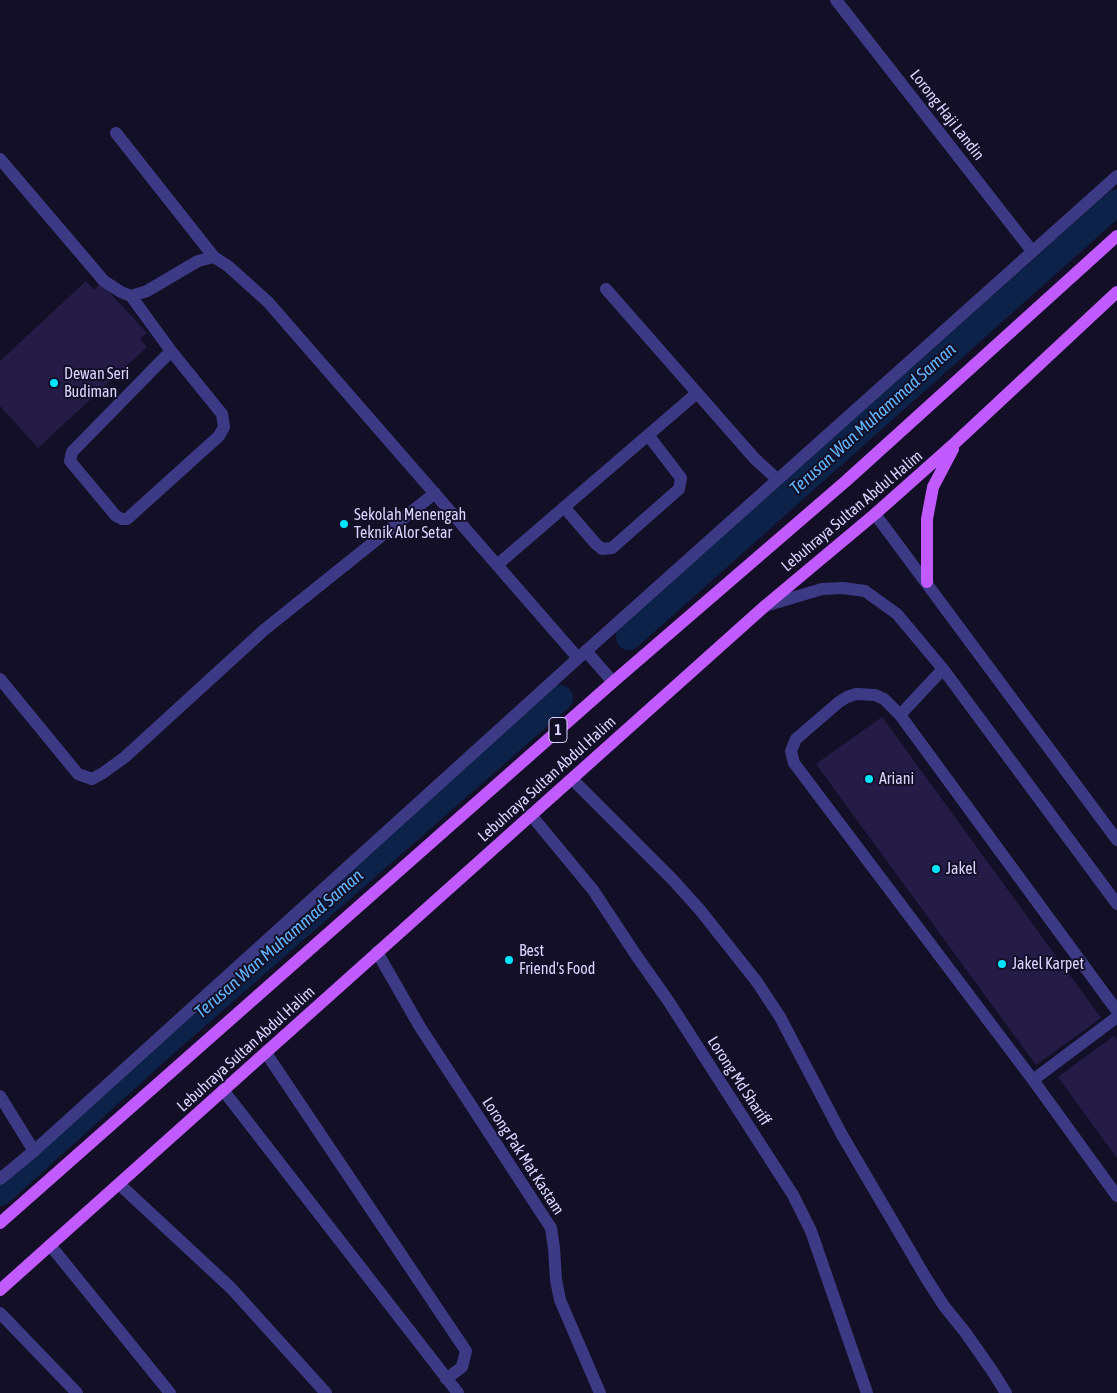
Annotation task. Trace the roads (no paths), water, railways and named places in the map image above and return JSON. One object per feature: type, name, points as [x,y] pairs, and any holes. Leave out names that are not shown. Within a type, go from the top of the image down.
[{"type":"main road","name":"Lebuhraya Sultan Abdul Halim","points":[[0,1224],[613,682],[846,481],[1117,236]]},
{"type":"main road","name":"Lebuhraya Sultan Abdul Halim","points":[[0,1290],[765,606],[956,442],[1117,292]]},
{"type":"main road","points":[[927,582],[927,519],[934,487],[956,442]]},
{"type":"street","name":"Lorong Haji Landin","points":[[836,0],[1032,251]]},
{"type":"street","points":[[116,133],[214,257],[228,266],[268,302],[497,565],[582,654],[613,682]]},
{"type":"street","points":[[0,159],[104,281],[131,296],[171,351],[222,414],[224,427],[219,436],[127,519],[122,519],[116,516],[70,462],[72,452],[171,351]]},
{"type":"street","points":[[0,1179],[34,1151],[582,654],[1117,176]]},
{"type":"street","points":[[131,296],[147,291],[198,261],[214,257]]},
{"type":"street","points":[[606,289],[754,459],[777,479]]},
{"type":"street","points":[[497,565],[697,393]]},
{"type":"street","points":[[564,507],[596,544],[602,549],[612,548],[679,489],[681,478],[648,435]]},
{"type":"street","points":[[0,680],[78,774],[92,779],[125,757],[264,630],[435,493]]},
{"type":"street","points":[[874,514],[927,582],[1117,840]]},
{"type":"street","points":[[765,606],[822,589],[842,588],[865,591],[897,614],[943,669],[1117,904]]},
{"type":"street","points":[[900,715],[943,669]]},
{"type":"street","points":[[1117,1011],[900,715],[884,699],[875,695],[856,694],[847,697],[796,740],[791,751],[794,763],[1117,1196]]},
{"type":"street","points":[[572,779],[673,880],[700,910],[757,982],[780,1017],[842,1135],[926,1278],[944,1306],[994,1372],[1006,1393]]},
{"type":"street","name":"Lorong Md Shariff","points":[[531,815],[594,890],[793,1195],[812,1231],[867,1393]]},
{"type":"street","name":"Lorong Pak Mat Kastam","points":[[378,952],[420,1027],[550,1228],[560,1300],[600,1393]]},
{"type":"street","points":[[1032,1080],[1117,1017]]},
{"type":"street","points":[[266,1052],[466,1351],[462,1367],[446,1379]]},
{"type":"street","points":[[223,1090],[458,1393]]},
{"type":"street","points":[[0,1096],[34,1151]]},
{"type":"street","points":[[119,1184],[231,1288],[326,1393]]},
{"type":"street","points":[[50,1245],[170,1393]]},
{"type":"street","points":[[0,1313],[77,1393]]},
{"type":"waterway","name":"Terusan Wan Muhammad Saman","points":[[629,637],[1117,202]]},
{"type":"waterway","name":"Terusan Wan Muhammad Saman","points":[[0,1193],[159,1049],[560,698]]},
{"type":"place","name":"Dewan Seri Budiman","points":[[54,383]]},
{"type":"place","name":"Sekolah Menengah Teknik Alor Setar","points":[[344,524]]},
{"type":"place","name":"Ariani","points":[[869,779]]},
{"type":"place","name":"Jakel","points":[[936,869]]},
{"type":"place","name":"Best Friend's Food","points":[[509,960]]},
{"type":"place","name":"Jakel Karpet","points":[[1002,964]]}]
